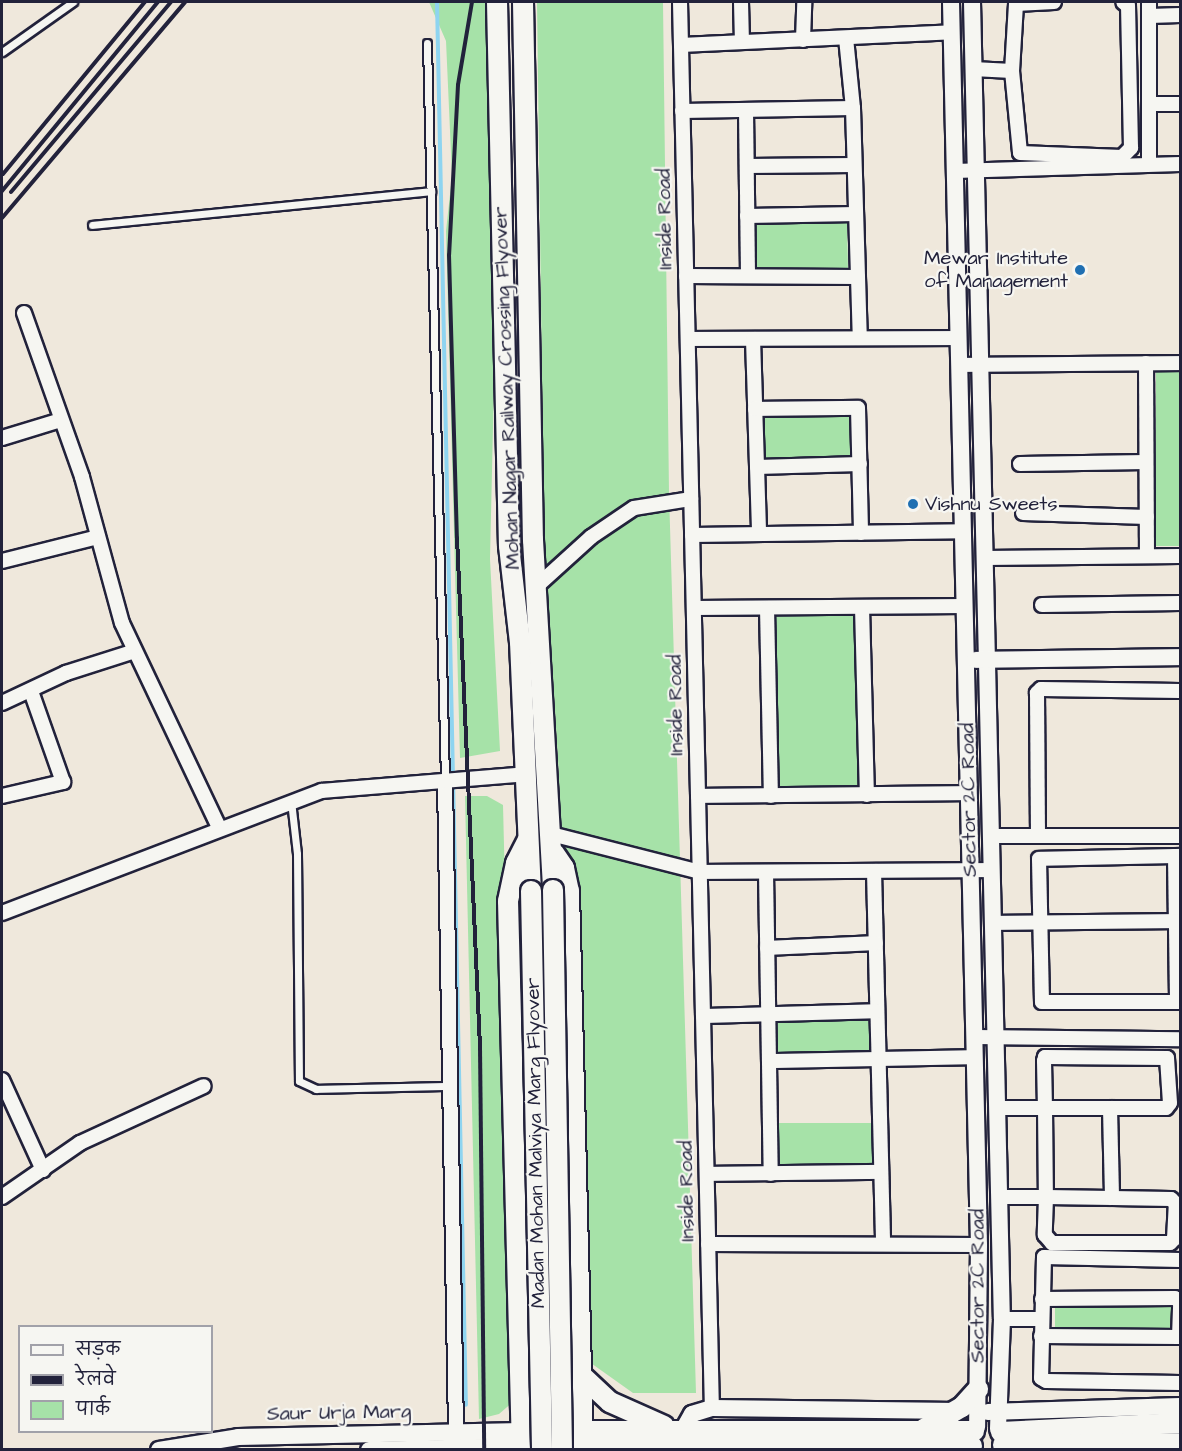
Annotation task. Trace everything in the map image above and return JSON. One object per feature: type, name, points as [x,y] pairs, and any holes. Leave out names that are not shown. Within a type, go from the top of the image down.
[{"type":"main road","name":"Mohan Nagar Railway Crossing Flyover","points":[[497,2],[509,546],[520,642],[529,837]]},
{"type":"main road","name":"Mohan Nagar Railway Crossing Flyover","points":[[523,2],[528,288],[537,586],[551,841]]},
{"type":"main road","name":"Madan Mohan Malviya Marg Flyover","points":[[529,837],[542,1449]]},
{"type":"main road","points":[[529,837],[516,863],[508,901],[522,1442],[583,1442],[924,1429],[975,1433]]},
{"type":"main road","name":"Madan Mohan Malviya Marg Flyover","points":[[551,841],[562,1449]]},
{"type":"main road","points":[[551,841],[564,868],[569,891],[579,1373],[583,1442]]},
{"type":"main road","points":[[579,1373],[610,1402],[673,1439],[716,1448],[975,1433],[991,1424],[1000,1433],[1039,1447],[1180,1443]]},
{"type":"main road","points":[[924,1429],[956,1411],[978,1389]]},
{"type":"main road","points":[[1000,1433],[1180,1423]]},
{"type":"street","name":"Inside Road","points":[[680,2],[712,1408]]},
{"type":"street","points":[[741,2],[742,42]]},
{"type":"street","points":[[803,40],[804,2]]},
{"type":"street","name":"Sector 2C Road","points":[[951,2],[980,1245],[978,1389],[975,1433]]},
{"type":"street","name":"Sector 2C Road","points":[[972,2],[1002,1319],[1000,1433]]},
{"type":"street","points":[[1054,2],[1016,4],[1012,71],[1020,153],[1122,157],[1131,148],[1128,6],[1123,2]]},
{"type":"street","points":[[1149,164],[1149,9],[1180,15]]},
{"type":"street","points":[[681,45],[952,32]]},
{"type":"street","points":[[846,38],[853,108],[860,338]]},
{"type":"street","points":[[973,69],[1012,71]]},
{"type":"street","points":[[1129,74],[1149,73]]},
{"type":"street","points":[[1149,104],[1180,104]]},
{"type":"street","points":[[682,111],[853,108]]},
{"type":"street","points":[[746,110],[748,276]]},
{"type":"street","points":[[955,171],[1180,164]]},
{"type":"street","points":[[747,166],[854,165]]},
{"type":"street","points":[[747,216],[856,214]]},
{"type":"street","points":[[957,265],[978,265]]},
{"type":"street","points":[[686,276],[858,277]]},
{"type":"street","points":[[24,313],[62,420],[122,623],[220,829]]},
{"type":"street","points":[[688,339],[959,338]]},
{"type":"street","points":[[753,339],[759,534]]},
{"type":"street","points":[[1146,363],[1147,556]]},
{"type":"street","points":[[960,365],[1180,363]]},
{"type":"street","points":[[756,409],[858,408],[861,533]]},
{"type":"street","points":[[2,438],[62,420]]},
{"type":"street","points":[[1020,464],[1146,462]]},
{"type":"street","points":[[757,467],[860,464]]},
{"type":"street","points":[[962,468],[982,468]]},
{"type":"street","points":[[537,586],[591,537],[634,508],[691,499]]},
{"type":"street","points":[[1023,513],[1148,517]]},
{"type":"street","points":[[692,535],[963,531]]},
{"type":"street","points":[[2,561],[98,537]]},
{"type":"street","points":[[984,558],[1180,556]]},
{"type":"street","points":[[1042,605],[1180,603]]},
{"type":"street","points":[[694,608],[965,606]]},
{"type":"street","points":[[862,607],[867,795]]},
{"type":"street","points":[[766,608],[771,796]]},
{"type":"street","points":[[2,703],[66,673],[135,651]]},
{"type":"street","points":[[966,661],[1180,657]]},
{"type":"street","points":[[1038,836],[1038,690],[1180,690]]},
{"type":"street","points":[[2,796],[63,782],[31,691]]},
{"type":"street","points":[[2,913],[322,791],[527,774]]},
{"type":"street","points":[[447,781],[456,1432]]},
{"type":"street","points":[[698,796],[969,793]]},
{"type":"street","points":[[991,836],[1180,836]]},
{"type":"street","points":[[551,841],[700,872],[991,870]]},
{"type":"street","points":[[1178,856],[1176,921],[1179,1002],[1042,1002],[1039,859],[1178,856]]},
{"type":"street","points":[[874,871],[883,1244]]},
{"type":"street","points":[[766,872],[771,1174]]},
{"type":"street","points":[[993,923],[1176,921]]},
{"type":"street","points":[[767,948],[876,943]]},
{"type":"street","points":[[703,1016],[877,1011]]},
{"type":"street","points":[[975,1037],[1180,1039]]},
{"type":"street","points":[[769,1061],[975,1057]]},
{"type":"street","points":[[997,1108],[1045,1108],[1110,1108],[1168,1107],[1168,1059],[1045,1057],[1045,1108],[1046,1197],[1045,1236],[1052,1243],[1172,1242],[1174,1201],[1112,1198],[1046,1197],[999,1197]]},
{"type":"street","points":[[2,1080],[43,1170]]},
{"type":"street","points":[[2,1197],[80,1143],[204,1086]]},
{"type":"street","points":[[1110,1108],[1112,1198]]},
{"type":"street","points":[[706,1174],[881,1172]]},
{"type":"street","points":[[708,1244],[980,1245]]},
{"type":"street","points":[[1180,1260],[1045,1257],[1041,1336],[1043,1381],[1180,1383]]},
{"type":"street","points":[[1041,1336],[1180,1337],[1180,1302],[1175,1298],[1042,1299]]},
{"type":"street","points":[[1002,1319],[1042,1319]]},
{"type":"street","points":[[1000,1433],[1180,1406]]},
{"type":"street","points":[[673,1439],[692,1414],[712,1408],[956,1411],[975,1433]]},
{"type":"street","name":"Saur Urja Marg","points":[[159,1449],[238,1437],[456,1432],[522,1442]]},
{"type":"street","name":"Saur Urja Marg","points":[[369,1449],[522,1442]]},
{"type":"lane","points":[[2,52],[73,2]]},
{"type":"lane","points":[[427,44],[447,781]]},
{"type":"lane","points":[[92,225],[431,190]]},
{"type":"lane","points":[[291,801],[297,854],[299,1081],[316,1089],[452,1086]]},
{"type":"green space","points":[[429,2],[486,2],[496,296],[490,559],[500,751],[460,758],[446,231],[452,176],[446,41]]},
{"type":"green space","points":[[537,2],[663,2],[669,493],[696,1393],[633,1393],[588,1361],[571,1325],[559,776],[544,531]]},
{"type":"green space","points":[[847,219],[848,270],[755,271],[755,220]]},
{"type":"green space","points":[[1156,371],[1180,371],[1180,546],[1156,546]]},
{"type":"green space","points":[[855,412],[856,460],[762,462],[761,413]]},
{"type":"green space","points":[[857,612],[860,789],[775,791],[773,614]]},
{"type":"green space","points":[[465,796],[487,796],[503,805],[515,1292],[513,1402],[499,1414],[479,1419]]},
{"type":"green space","points":[[873,1016],[874,1055],[774,1057],[773,1018]]},
{"type":"green space","points":[[775,1123],[875,1123],[875,1169],[776,1169]]},
{"type":"green space","points":[[1055,1303],[1172,1304],[1172,1331],[1055,1330]]},
{"type":"waterway","points":[[437,2],[466,1405]]},
{"type":"railway","points":[[3,174],[145,2]]},
{"type":"railway","points":[[2,191],[158,2]]},
{"type":"railway","points":[[11,192],[171,2]]},
{"type":"railway","points":[[2,218],[185,2]]},
{"type":"railway","points":[[472,2],[458,85],[449,255],[457,538],[480,1047],[484,1450]]},
{"type":"place","name":"Mewar Institute of Management","points":[[1080,270]]},
{"type":"place","name":"Vishnu Sweets","points":[[913,504]]}]
